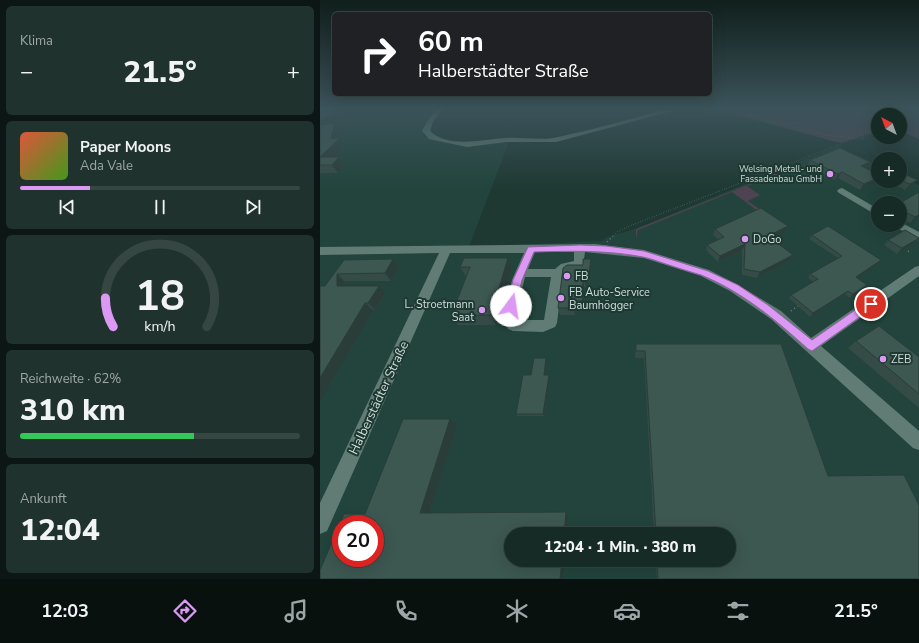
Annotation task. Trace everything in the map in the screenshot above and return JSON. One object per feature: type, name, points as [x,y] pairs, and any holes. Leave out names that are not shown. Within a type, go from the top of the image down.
[{"type":"street","points":[[431,136],[440,140],[468,145],[506,140],[556,140],[572,136]]},
{"type":"street","points":[[842,191],[871,209]]},
{"type":"street","points":[[907,229],[919,236]]},
{"type":"street","points":[[531,249],[518,280],[508,319],[513,325],[543,326],[550,323],[558,273],[565,266],[573,266],[579,263],[580,248]]},
{"type":"street","points":[[320,251],[580,248],[606,249],[658,257],[686,266],[720,280],[765,307],[789,325],[919,442]]},
{"type":"street","name":"Halberstädter Straße","points":[[320,524],[446,250]]},
{"type":"street","points":[[812,346],[919,270]]},
{"type":"street","points":[[521,273],[558,273]]},
{"type":"path","points":[[836,136],[864,139]]},
{"type":"path","points":[[606,249],[607,240],[627,227],[860,136]]},
{"type":"path","points":[[860,138],[865,136]]},
{"type":"path","points":[[791,311],[798,306]]},
{"type":"shaded area","points":[[320,136],[423,136],[467,145],[509,142],[469,247],[602,241],[607,237],[635,229],[838,146],[871,162],[871,188],[907,188],[907,179],[919,185],[919,579],[320,579]]},
{"type":"shaded area","points":[[814,136],[862,136],[840,143]]},
{"type":"shaded area","points":[[912,136],[919,136],[919,139]]},
{"type":"shaded area","points":[[800,164],[799,166],[747,186],[760,195],[748,201],[786,228],[783,230],[732,192],[638,230],[636,239],[636,229]]},
{"type":"building","points":[[320,136],[340,138],[320,157]]},
{"type":"building","points":[[840,148],[870,162],[861,166],[871,171],[871,181],[864,184],[842,172],[838,174],[810,160]]},
{"type":"building","points":[[320,157],[339,157],[332,165],[320,165]]},
{"type":"building","points":[[907,175],[917,180],[910,184],[907,183]]},
{"type":"building","points":[[919,192],[919,215],[915,217],[907,213],[907,199]]},
{"type":"building","points":[[761,208],[788,226],[768,236],[793,255],[760,272],[744,269],[745,244],[720,256],[707,245],[724,237],[715,229]]},
{"type":"building","points":[[828,226],[881,260],[856,277],[867,285],[853,294],[848,291],[813,313],[791,295],[818,279],[810,274],[842,256],[812,235]]},
{"type":"building","points":[[907,231],[919,238],[902,248],[888,240],[902,232]]},
{"type":"building","name":"L. Stroetmann Saat","points":[[464,258],[508,258],[491,315],[451,316],[470,267],[460,267]]},
{"type":"building","points":[[393,259],[385,273],[337,274],[337,286],[379,286],[368,303],[365,303],[320,378],[320,286],[325,286],[344,260]]},
{"type":"building","points":[[583,259],[591,259],[589,274],[585,275],[585,280],[583,280],[582,301],[575,301],[574,308],[558,308],[563,268],[567,265],[583,265]]},
{"type":"building","points":[[879,326],[919,357],[919,394],[856,341]]},
{"type":"building","points":[[636,344],[781,344],[828,476],[904,475],[919,505],[919,579],[658,579],[657,567],[736,567],[736,527],[656,527],[645,351],[636,351]]},
{"type":"building","points":[[534,358],[546,358],[544,375],[549,375],[543,414],[516,414],[523,375],[531,375]]},
{"type":"building","points":[[403,419],[450,419],[420,513],[566,512],[565,527],[504,527],[504,567],[561,567],[560,579],[320,579],[320,570],[332,542],[332,567],[384,567],[384,515],[344,514],[365,514]]},
{"type":"place","name":"Welsing Metall- und Fassadenbau GmbH","points":[[830,174]]},
{"type":"place","name":"DoGo","points":[[745,239]]},
{"type":"place","name":"FB","points":[[567,276]]},
{"type":"place","name":"FB Auto-Service Baumhögger","points":[[561,298]]},
{"type":"place","name":"L. Stroetmann Saat","points":[[482,310]]},
{"type":"place","name":"ZEB","points":[[883,359]]},
{"type":"route","points":[[511,306],[518,280],[531,249],[580,248],[606,249],[644,254],[658,257],[705,273],[747,295],[765,307],[789,325],[812,346],[871,304]]}]
